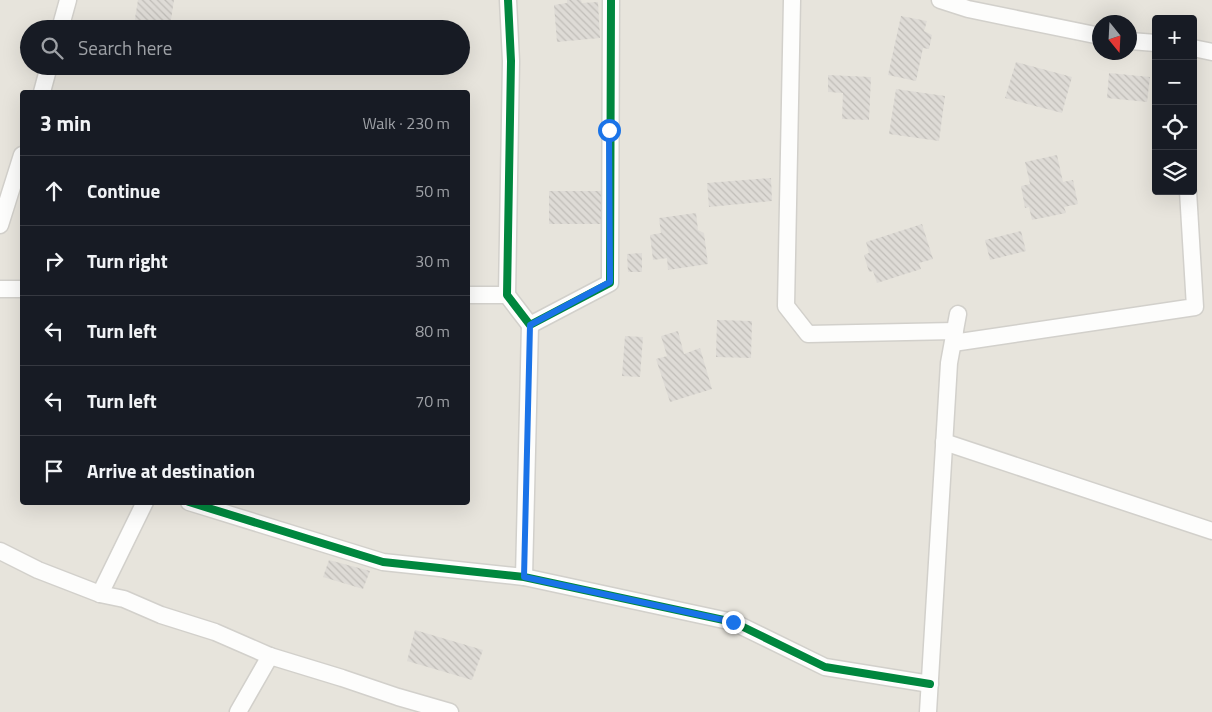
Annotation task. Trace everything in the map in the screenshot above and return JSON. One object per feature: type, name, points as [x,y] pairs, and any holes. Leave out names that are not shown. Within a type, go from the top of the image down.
[{"type":"street","points":[[62,20],[68,0]]},
{"type":"street","points":[[530,325],[610,282],[609,130],[611,0]]},
{"type":"street","points":[[792,0],[786,306],[808,334],[954,337],[1195,307],[1188,195]]},
{"type":"street","points":[[940,0],[968,9],[1092,34]]},
{"type":"street","points":[[506,4],[511,61],[507,295],[530,325],[524,577]]},
{"type":"street","points":[[1137,42],[1152,43]]},
{"type":"street","points":[[1197,49],[1212,52]]},
{"type":"street","points":[[43,90],[47,75]]},
{"type":"street","points":[[0,225],[20,161]]},
{"type":"street","points":[[0,289],[20,289]]},
{"type":"street","points":[[470,294],[507,295]]},
{"type":"street","points":[[928,712],[949,363],[958,314]]},
{"type":"street","points":[[944,442],[1212,531]]},
{"type":"street","points":[[100,594],[144,505]]},
{"type":"street","points":[[199,505],[384,562],[524,577],[733,622],[825,668],[930,684]]},
{"type":"street","points":[[0,550],[38,570],[100,594],[124,600],[161,615],[215,632],[270,656],[450,712]]},
{"type":"street","points":[[238,712],[270,656]]},
{"type":"shaded area","points":[[0,0],[1212,0],[1212,712],[0,712]]},
{"type":"building","points":[[138,0],[174,0],[171,20],[135,20]]},
{"type":"building","points":[[567,0],[581,0],[582,3],[598,2],[600,38],[557,42],[554,5],[567,3]]},
{"type":"building","points":[[901,16],[927,21],[924,31],[932,35],[929,49],[923,48],[916,81],[888,75]]},
{"type":"building","points":[[1016,62],[1072,77],[1062,113],[1005,98]]},
{"type":"building","points":[[1109,73],[1150,77],[1147,102],[1107,98]]},
{"type":"building","points":[[828,75],[871,77],[869,120],[842,119],[843,93],[828,92]]},
{"type":"building","points":[[896,89],[945,96],[939,141],[889,134]]},
{"type":"building","points":[[1057,155],[1063,182],[1073,180],[1078,204],[1064,207],[1066,213],[1032,220],[1029,207],[1025,208],[1021,186],[1030,184],[1025,162]]},
{"type":"building","points":[[771,178],[772,201],[709,207],[707,183]]},
{"type":"building","points":[[549,191],[601,191],[601,224],[549,224]]},
{"type":"building","points":[[696,213],[698,230],[704,233],[708,264],[668,270],[667,258],[653,260],[650,235],[661,233],[659,218]]},
{"type":"building","points":[[922,224],[933,259],[919,263],[921,269],[877,283],[873,271],[869,272],[864,255],[869,253],[866,242]]},
{"type":"building","points":[[1021,231],[1026,251],[990,260],[985,240]]},
{"type":"building","points":[[642,253],[642,272],[628,272],[627,254]]},
{"type":"building","points":[[717,320],[752,321],[751,358],[716,357]]},
{"type":"building","points":[[678,331],[684,354],[700,348],[712,389],[670,402],[656,359],[667,356],[661,336]]},
{"type":"building","points":[[625,336],[643,337],[640,377],[622,376]]},
{"type":"building","points":[[329,560],[370,571],[363,589],[323,577]]},
{"type":"building","points":[[415,630],[483,650],[472,680],[407,661]]},
{"type":"cycle path","points":[[508,0],[511,61],[507,295],[530,325],[610,283],[611,0]]},
{"type":"cycle path","points":[[199,505],[383,562],[524,577],[733,622],[825,667],[930,684]]},
{"type":"route","points":[[609,130],[610,282],[530,325],[524,577],[733,622]]}]
